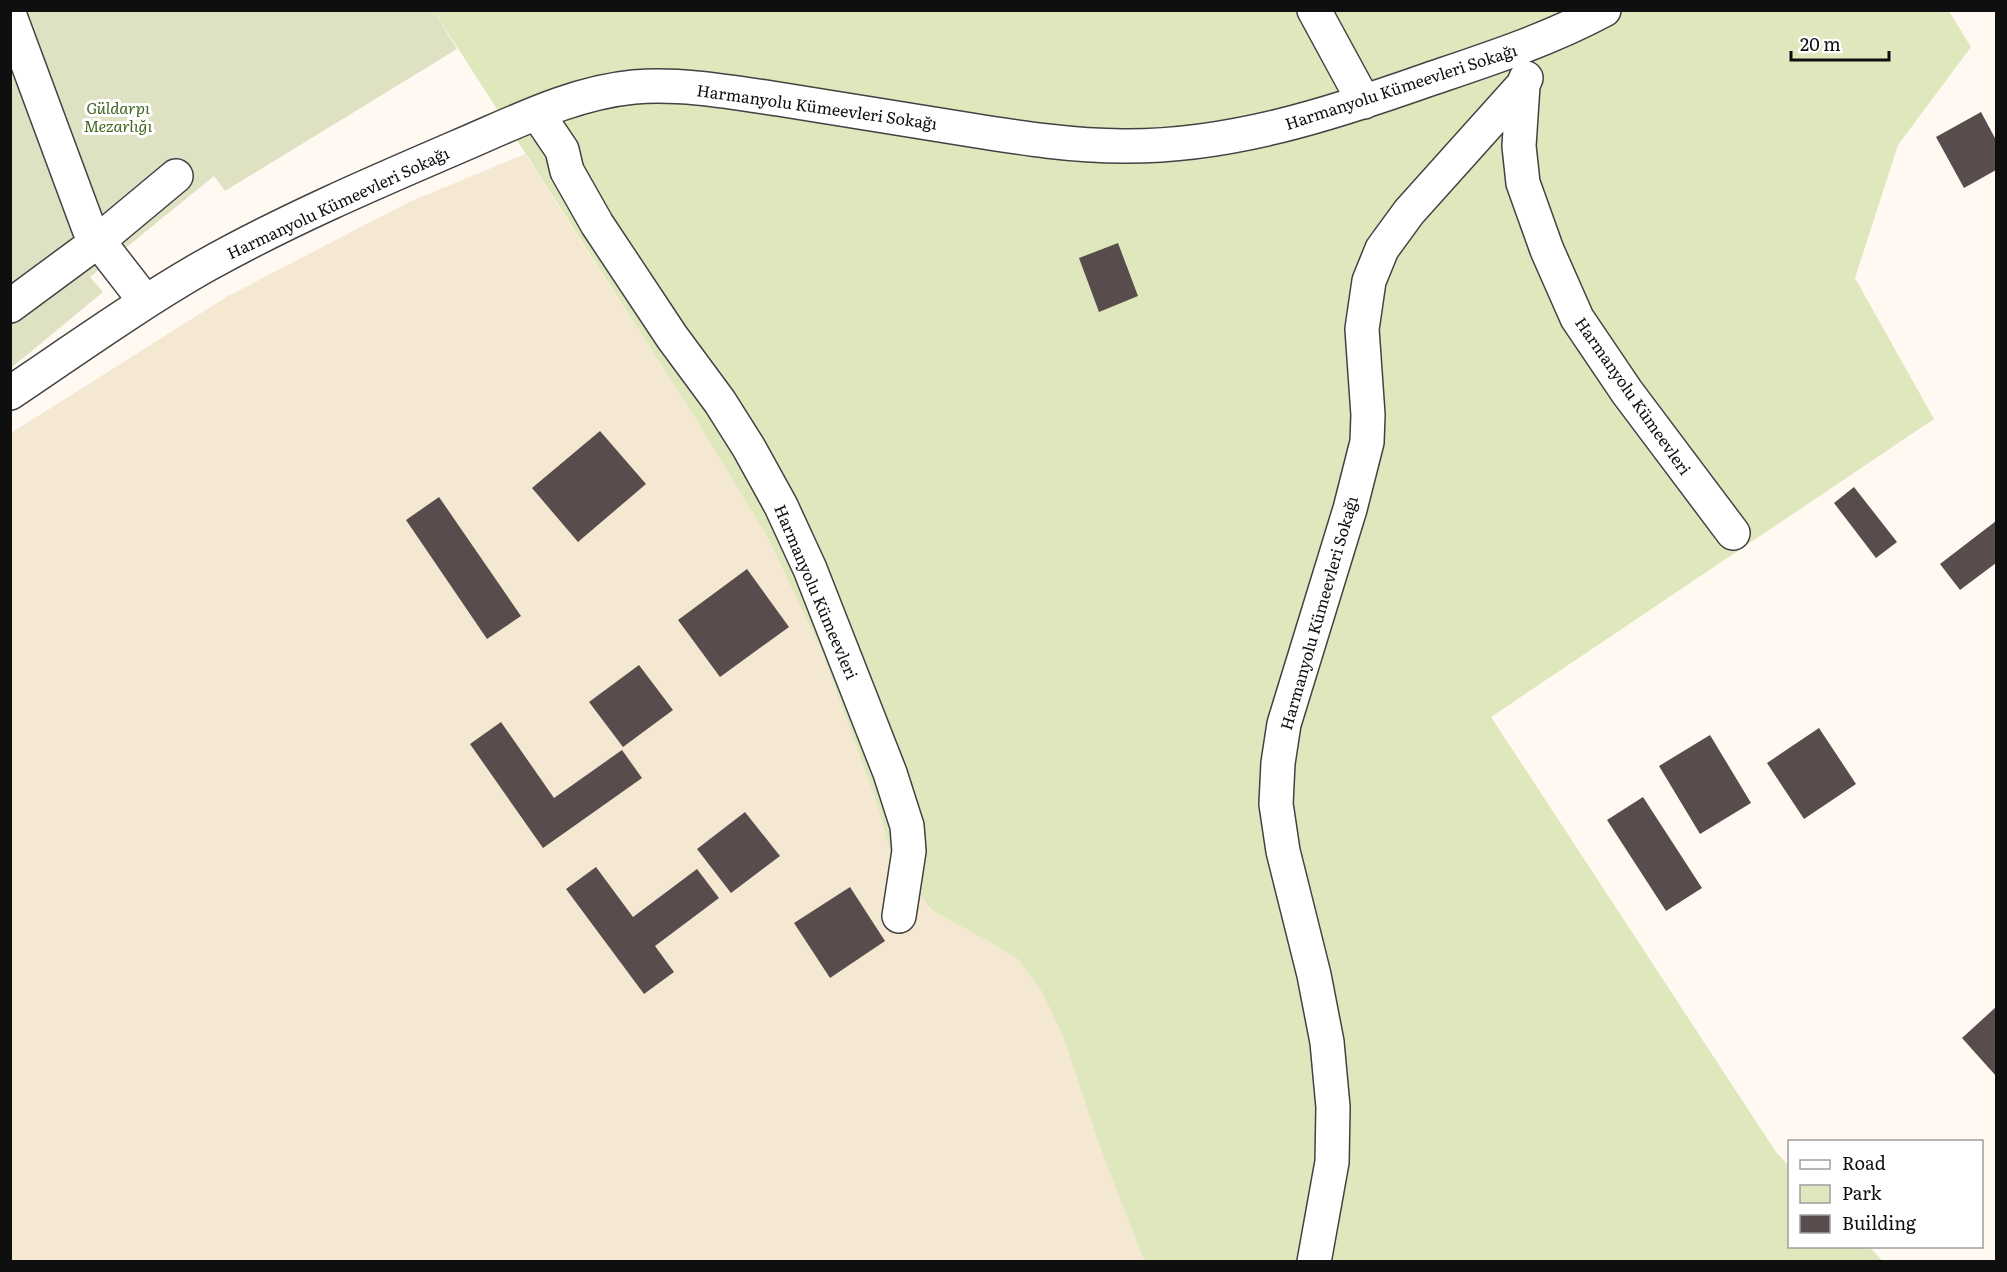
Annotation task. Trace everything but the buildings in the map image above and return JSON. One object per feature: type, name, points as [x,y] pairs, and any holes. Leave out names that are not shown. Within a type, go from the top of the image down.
[{"type":"street","points":[[1314,10],[1364,102]]},
{"type":"street","name":"Harmanyolu Kümeevleri Sokağı","points":[[10,393],[146,302],[204,267],[287,223],[537,113],[597,93],[636,87],[677,87],[734,92],[1058,142],[1123,147],[1185,143],[1246,134],[1301,122],[1537,42],[1604,10]]},
{"type":"street","points":[[10,15],[89,229],[146,302]]},
{"type":"street","name":"Harmanyolu Kümeevleri","points":[[1537,42],[1523,85],[1520,146],[1524,183],[1547,250],[1577,318],[1627,392],[1733,533]]},
{"type":"street","name":"Harmanyolu Kümeevleri Sokağı","points":[[1314,1262],[1332,1162],[1333,1107],[1327,1042],[1314,975],[1283,851],[1276,804],[1278,763],[1284,724],[1350,509],[1367,442],[1368,415],[1362,329],[1369,281],[1382,249],[1409,212],[1523,85]]},
{"type":"street","name":"Harmanyolu Kümeevleri","points":[[537,113],[562,150],[567,171],[597,224],[672,337],[720,402],[749,448],[781,507],[810,569],[890,773],[907,826],[909,851],[899,916]]},
{"type":"street","points":[[10,306],[98,241],[177,176]]},
{"type":"shaded area","points":[[525,154],[692,413],[767,536],[822,652],[876,801],[891,855],[983,938],[1019,960],[1042,992],[1064,1039],[1101,1150],[1144,1261],[11,1262],[11,433],[228,296],[409,202]]},
{"type":"green space","name":"Güldarpı Mezarlığı","points":[[11,11],[434,11],[457,49],[225,191],[214,176],[90,277],[103,292],[11,368]]},
{"type":"green space","points":[[434,11],[1949,11],[1971,47],[1898,145],[1855,278],[1934,419],[1491,717],[1776,1152],[1788,1165],[1788,1248],[1870,1248],[1883,1261],[1144,1261],[1101,1150],[1064,1039],[1042,992],[1019,960],[932,910],[891,855],[876,801],[822,652],[767,536],[692,413]]}]
